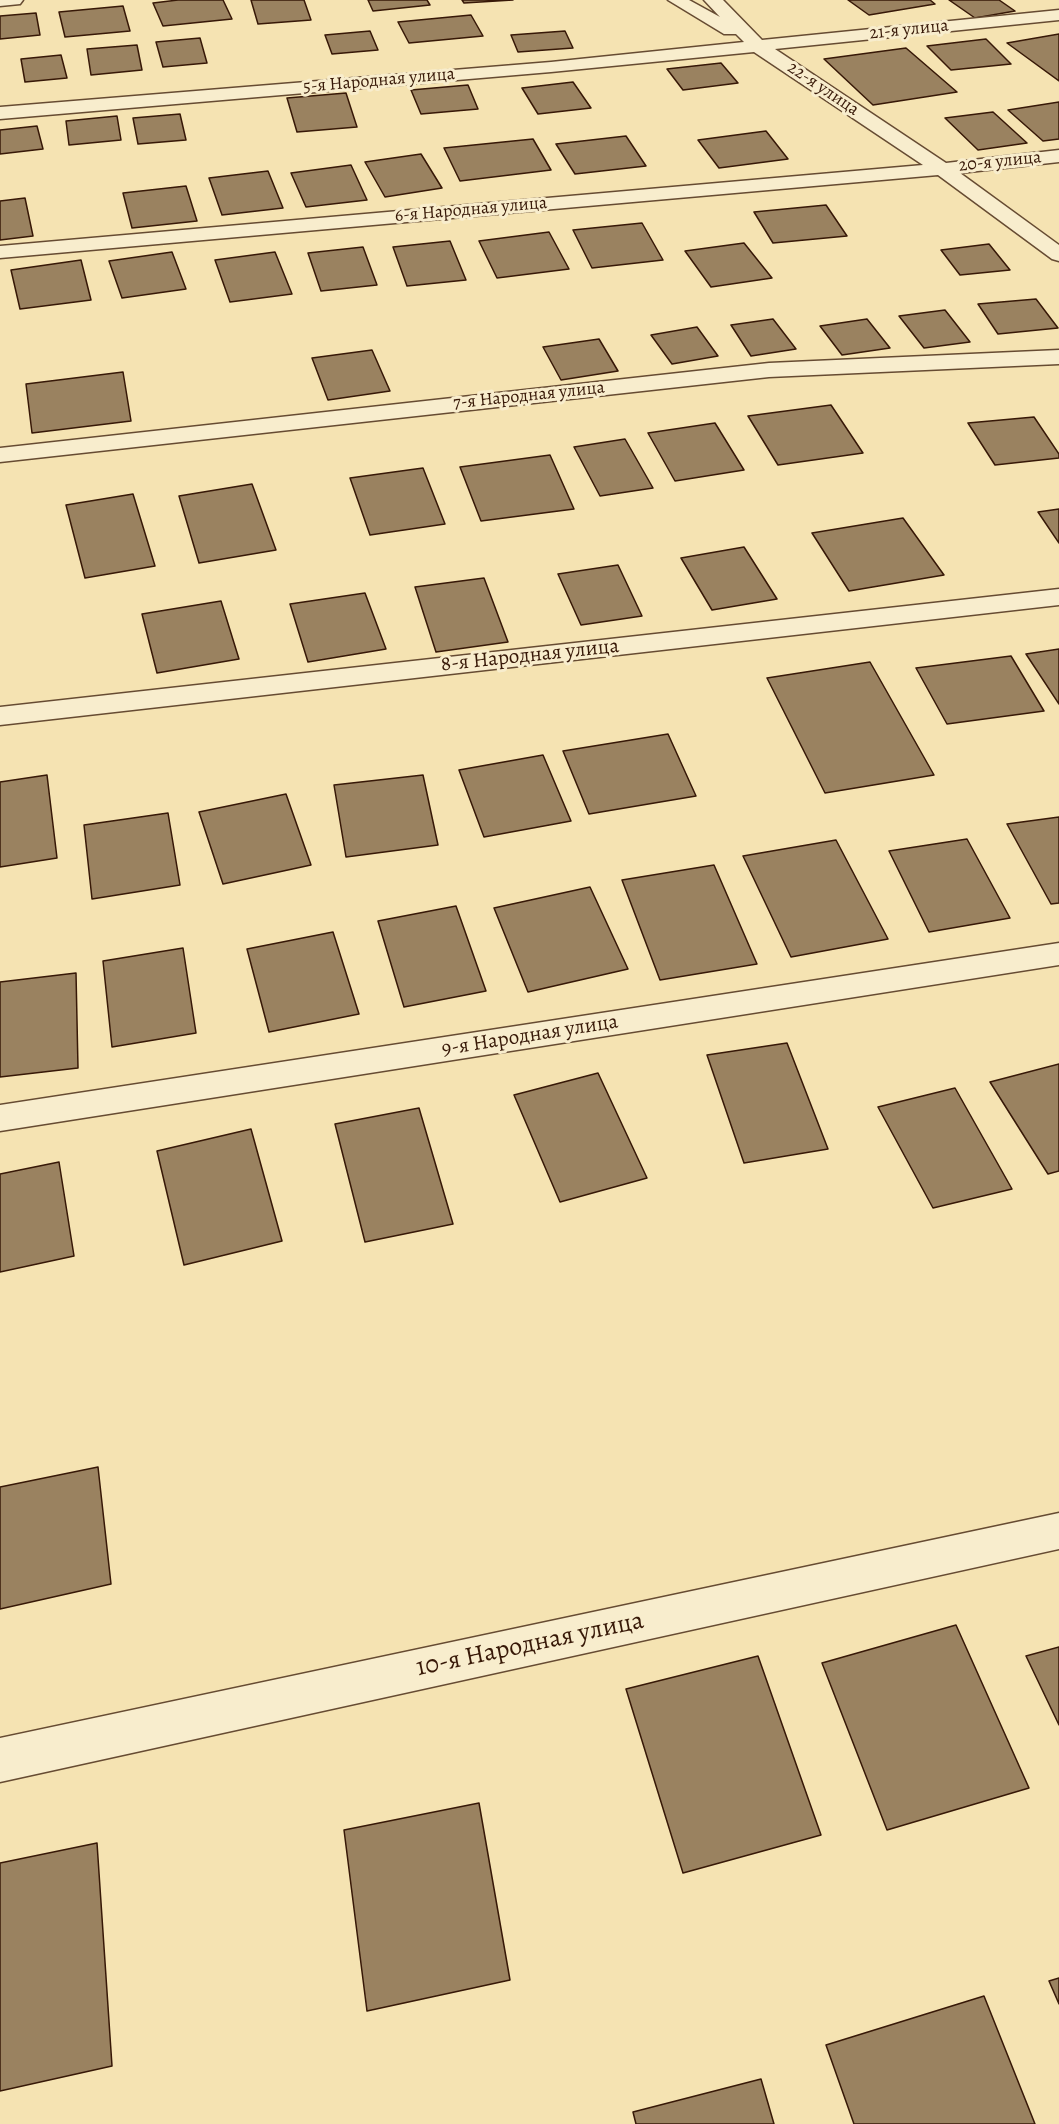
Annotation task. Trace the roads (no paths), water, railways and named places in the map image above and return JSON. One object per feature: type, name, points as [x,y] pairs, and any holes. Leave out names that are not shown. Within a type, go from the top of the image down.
[{"type":"street","points":[[0,1],[14,0]]},
{"type":"street","points":[[677,0],[758,46]]},
{"type":"street","name":"22-я улица","points":[[713,0],[758,46],[942,169],[1059,255]]},
{"type":"street","name":"21-я улица","points":[[758,46],[1059,15]]},
{"type":"street","name":"5-я Народная улица","points":[[0,114],[540,68],[758,46]]},
{"type":"street","name":"20-я улица","points":[[942,169],[1059,156]]},
{"type":"street","name":"6-я Народная улица","points":[[0,252],[942,169]]},
{"type":"street","name":"7-я Народная улица","points":[[0,455],[769,370],[1059,357]]},
{"type":"street","name":"8-я Народная улица","points":[[0,716],[1059,597]]},
{"type":"street","name":"9-я Народная улица","points":[[0,1118],[1059,954]]},
{"type":"street","name":"10-я Народная улица","points":[[0,1760],[1059,1531]]}]
